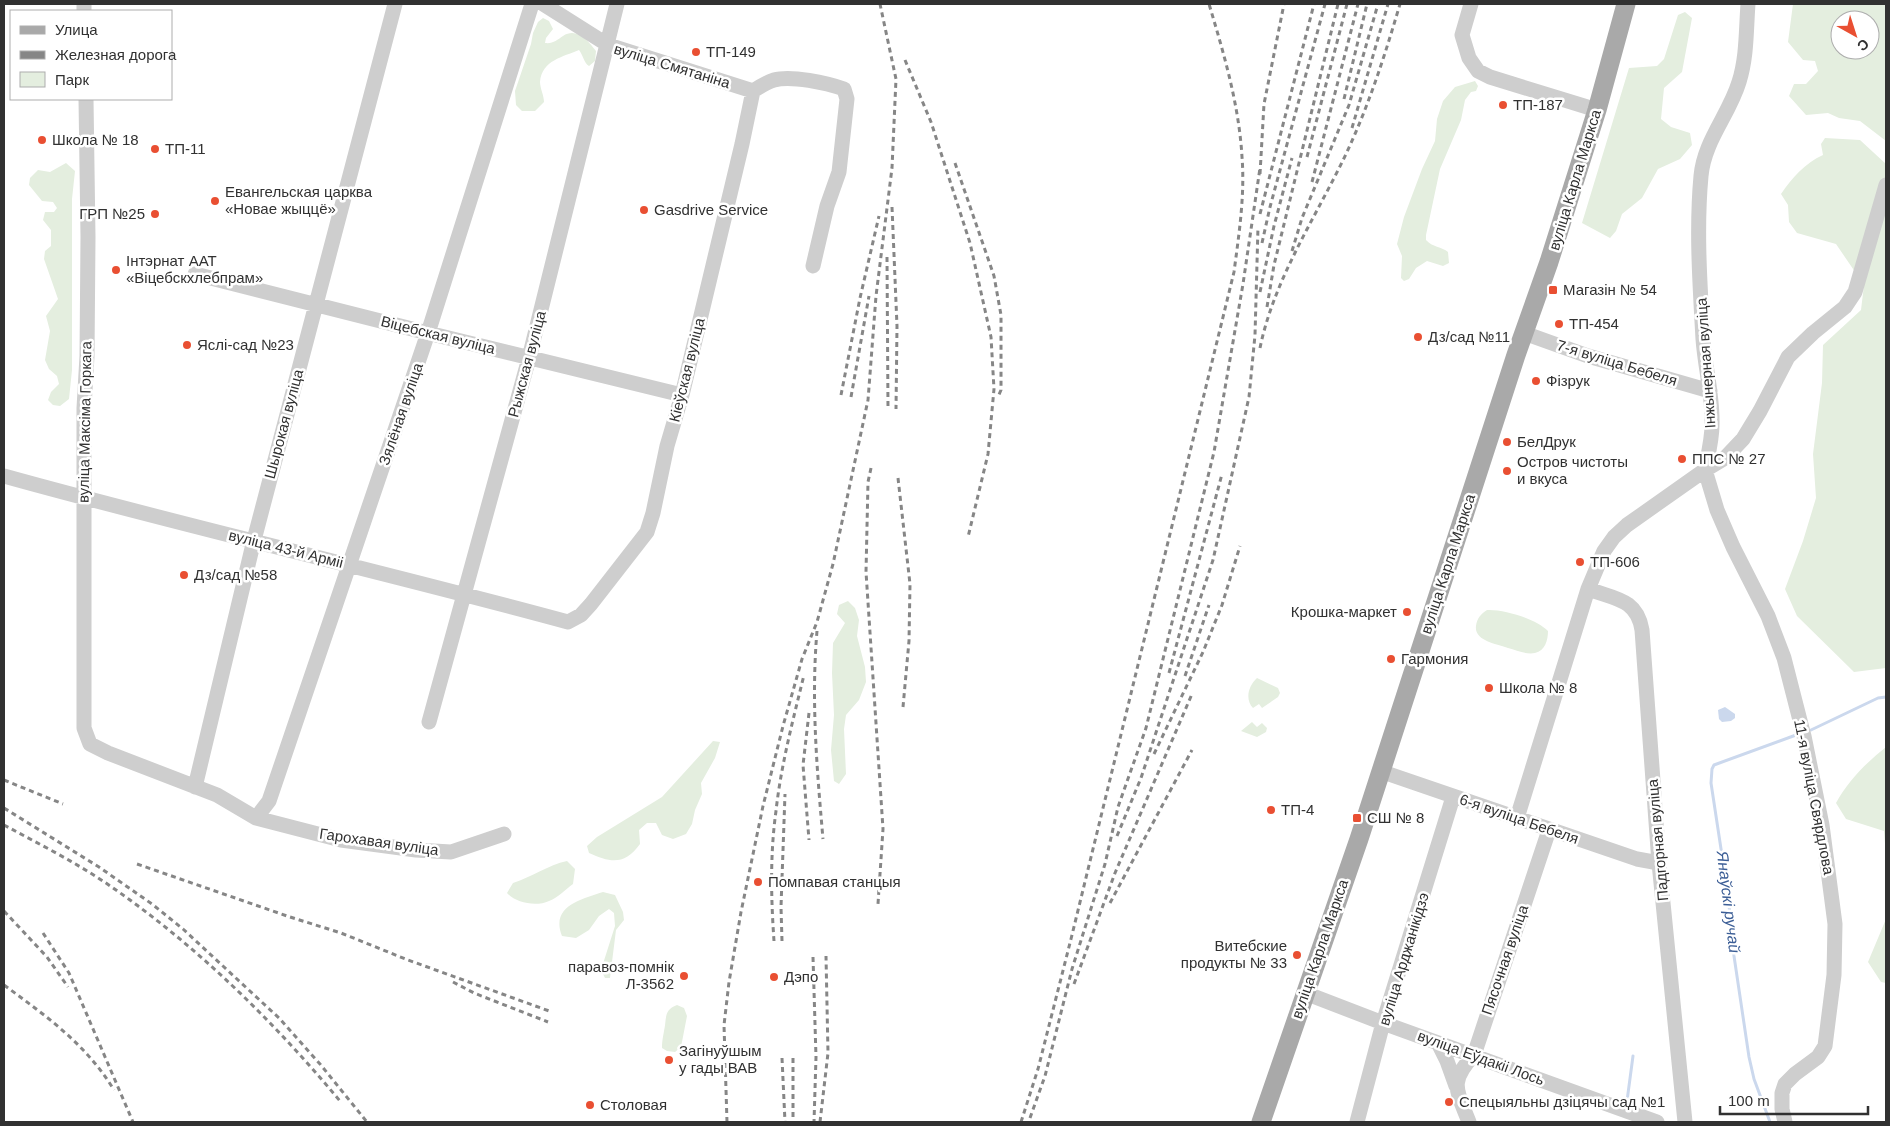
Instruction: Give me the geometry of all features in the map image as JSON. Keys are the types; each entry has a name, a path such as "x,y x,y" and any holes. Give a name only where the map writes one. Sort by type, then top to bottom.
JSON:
{"main road":[{"name":"вуліца Карла Маркса","path":"1260,1122 1359,839 1524,333 1549,262 1597,110 1626,4"}],"street":[{"name":"Шырокая вуліца","path":"195,787 254,540 395,4"},
{"name":"Зялёная вуліца","path":"256,818 269,801 428,333 532,4"},
{"name":"вуліца Смятаніна","path":"543,4 608,46 753,91"},
{"name":"Рыжская вуліца","path":"429,722 530,358 617,4"},
{"path":"1471,4 1462,35 1468,58 1478,71 1490,77 1597,110"},
{"name":"Інжынерная вуліца","path":"1705,470 1712,426 1710,391 1703,341 1700,285 1698,216 1701,173 1709,144 1739,84 1744,62 1748,4"},
{"path":"753,91 774,80 792,79 832,85 844,89 847,99 840,172 827,206 813,266"},
{"name":"Кіеўская вуліца","path":"568,622 581,615 591,604 647,532 653,514 667,446 682,395 753,91"},
{"name":"вуліца Максіма Горкага","path":"86,100 88,237 84,498 84,728 90,744"},
{"path":"1517,818 1588,589 1604,550 1627,525 1705,470 1726,458 1743,439 1788,357 1813,333 1846,307 1855,292 1886,185"},
{"name":"Віцебская вуліца","path":"195,274 682,395"},
{"name":"7-я вуліца Бебеля","path":"1524,333 1588,356 1710,391"},
{"name":"11-я вуліца Свярдлова","path":"1705,470 1717,510 1733,547 1768,616 1784,658 1804,736 1822,825 1835,924 1834,975 1825,1046 1818,1057 1785,1084 1782,1093 1782,1109 1785,1122"},
{"name":"вуліца 43-й Арміі","path":"4,476 568,622"},
{"name":"Падгорная вуліца","path":"1588,589 1628,603 1640,616 1659,863 1685,1122"},
{"name":"Гарохавая вуліца","path":"90,744 108,753 217,795 256,818 341,840 416,850 451,852 504,834"},
{"name":"6-я вуліца Бебеля","path":"1380,771 1636,859 1659,863"},
{"name":"вуліца Арджанікідзэ","path":"1357,1122 1383,1024 1453,797"},
{"name":"Пясочная вуліца","path":"1456,1086 1461,1068 1474,1055 1549,830"},
{"name":"вуліца Еўдакіі Лось","path":"1305,993 1383,1024 1657,1122"},
{"path":"1438,1044 1447,1060 1469,1122"}],"green space":[{"path":"1793,4 1886,4 1886,141 1860,121 1839,118 1828,113 1806,115 1789,96 1794,84 1806,84 1818,71 1815,61 1803,60 1788,42"},
{"path":"1685,12 1692,18 1682,72 1664,88 1661,119 1671,127 1690,133 1692,145 1680,159 1658,169 1642,198 1622,214 1616,231 1610,238 1582,223 1629,68 1657,66 1664,59 1678,15"},
{"path":"543,18 549,21 553,29 546,38 545,43 553,42 568,34 577,34 586,39 596,51 595,61 589,66 579,50 554,60 545,69 540,82 544,102 535,111 522,111 516,105 515,91 533,33 538,22"},
{"path":"1475,81 1478,86 1476,91 1471,92 1465,100 1461,120 1440,169 1426,235 1428,242 1448,252 1449,263 1443,266 1427,261 1416,268 1409,279 1404,281 1401,278 1402,256 1397,244 1404,217 1435,141 1437,119 1443,101 1455,87"},
{"path":"1825,138 1860,140 1886,164 1886,668 1854,672 1797,616 1785,589 1803,541 1816,498 1813,454 1822,383 1823,345 1861,310 1864,285 1836,244 1797,233 1789,222 1788,205 1781,194 1799,172 1810,162 1823,155 1821,144"},
{"path":"66,163 75,171 72,199 72,370 69,399 60,406 53,405 48,400 51,392 59,384 57,376 49,369 45,360 50,331 46,316 58,299 44,259 45,251 51,246 51,230 43,220 45,212 54,212 57,208 53,202 42,201 29,185 30,178 38,170 50,172"},
{"path":"848,601 855,608 859,620 857,636 865,667 866,682 859,700 846,715 844,729 846,774 839,784 834,781 831,750 834,715 833,643 845,623 837,614 839,605"},
{"path":"1487,610 1502,611 1519,616 1543,627 1548,631 1544,648 1535,653 1521,652 1482,638 1476,631 1476,626 1480,616"},
{"path":"1257,678 1278,688 1280,693 1278,697 1262,708 1259,704 1253,708 1248,697 1250,689"},
{"path":"1252,722 1257,727 1262,723 1267,728 1266,732 1257,737 1241,731"},
{"path":"713,741 720,742 715,758 701,783 702,794 695,810 692,824 686,834 673,839 662,835 656,823 647,823 639,830 640,844 629,856 623,859 611,860 589,853 587,846 597,837 662,797"},
{"path":"1886,747 1886,856 1884,831 1846,819 1836,803 1858,773"},
{"path":"567,861 575,869 573,884 552,900 532,904 521,902 507,893 513,883 553,865"},
{"path":"603,892 615,895 623,912 624,920 616,930 610,978 605,978 601,970 615,926 614,913 609,909 599,916 589,930 576,938 562,936 559,926 560,917 570,905"},
{"path":"1886,919 1886,983 1881,982 1868,962"},
{"path":"677,1005 684,1008 687,1016 681,1047 675,1052 667,1051 662,1048 666,1015 669,1009"}],"water":[{"path":"1725,707 1735,714 1735,718 1731,721 1722,722 1719,719 1718,710"}],"waterway":[{"name":"Янаўскі ручай","path":"1811,730 1878,698 1886,697"},
{"name":"Янаўскі ручай","path":"1770,1122 1754,1079 1749,1057 1711,783 1714,765 1796,735"},
{"path":"1627,1101 1633,1056"}],"railway":[{"path":"727,1122 724,1025 741,912 763,806 783,726 802,659 817,622 833,564 868,400 876,296 892,168 896,79 880,4"},
{"path":"1021,1122 1038,1069 1071,939 1234,272 1242,200 1243,171 1240,138 1230,80 1209,4"},
{"path":"1260,174 1264,104 1284,4"},
{"path":"1260,214 1314,4"},
{"path":"1262,243 1325,4"},
{"path":"1267,307 1274,265 1338,4"},
{"path":"1307,157 1347,4"},
{"path":"1312,182 1358,4"},
{"path":"1344,99 1367,4"},
{"path":"1292,251 1302,218 1349,105 1378,4"},
{"path":"1352,128 1388,4"},
{"path":"1260,348 1266,322 1285,273 1346,154 1362,117 1400,4"},
{"path":"905,60 931,122 970,243 991,337 994,389 988,454 968,537"},
{"path":"1260,292 1274,226 1292,158"},
{"path":"955,163 994,276 1001,315 1001,390 998,397"},
{"path":"1030,1118 1045,1076 1072,969 1105,864 1118,807 1146,728 1214,452 1243,284 1260,168"},
{"path":"892,207 897,326 896,409"},
{"path":"841,395 860,298 879,216"},
{"path":"1117,836 1141,778 1213,560 1249,397 1255,335 1258,227"},
{"path":"887,257 888,409"},
{"path":"851,397 869,296"},
{"path":"871,468 868,482 866,572 883,829 878,904"},
{"path":"1169,673 1222,474"},
{"path":"898,478 910,584 909,641 903,707"},
{"path":"1154,754 1203,652 1222,605 1240,546"},
{"path":"1185,676 1209,605"},
{"path":"817,631 815,709 823,839"},
{"path":"774,941 772,909 774,827 784,760 804,675"},
{"path":"1074,984 1115,873 1192,694"},
{"path":"809,713 803,765 809,840"},
{"path":"1110,903 1192,750"},
{"path":"4,780 63,804"},
{"path":"782,941 781,907 785,794"},
{"path":"4,808 99,867 152,904 183,929 279,1018 320,1064 367,1122"},
{"path":"4,825 103,881 177,937 235,988 262,1015 340,1101"},
{"path":"137,864 341,933 408,960 552,1012"},
{"path":"4,911 47,957 68,987"},
{"path":"43,933 69,973 133,1122"},
{"path":"820,1122 828,1053 826,956"},
{"path":"813,957 816,1057 814,1122"},
{"path":"453,982 474,993 548,1022"},
{"path":"4,985 50,1020 78,1045 114,1090"},
{"path":"782,1058 785,1122"},
{"path":"793,1058 793,1122"}],"place":[{"name":"ТП-149","path":"696,52"},
{"name":"ТП-187","path":"1503,105"},
{"name":"Школа № 18","path":"42,140"},
{"name":"ТП-11","path":"155,149"},
{"name":"Евангельская царква «Новае жыццё»","path":"215,201"},
{"name":"Gasdrive Service","path":"644,210"},
{"name":"ГРП №25","path":"155,214"},
{"name":"Інтэрнат ААТ «Віцебскхлебпрам»","path":"116,270"},
{"name":"Магазін № 54","path":"1553,290"},
{"name":"ТП-454","path":"1559,324"},
{"name":"Дз/сад №11","path":"1418,337"},
{"name":"Яслі-сад №23","path":"187,345"},
{"name":"Фізрук","path":"1536,381"},
{"name":"БелДрук","path":"1507,442"},
{"name":"ППС № 27","path":"1682,459"},
{"name":"Остров чистоты и вкуса","path":"1507,471"},
{"name":"ТП-606","path":"1580,562"},
{"name":"Дз/сад №58","path":"184,575"},
{"name":"Крошка-маркет","path":"1407,612"},
{"name":"Гармония","path":"1391,659"},
{"name":"Школа № 8","path":"1489,688"},
{"name":"ТП-4","path":"1271,810"},
{"name":"СШ № 8","path":"1357,818"},
{"name":"Помпавая станцыя","path":"758,882"},
{"name":"Витебские продукты № 33","path":"1297,955"},
{"name":"паравоз-помнік Л-3562","path":"684,976"},
{"name":"Дэпо","path":"774,977"},
{"name":"Загінуўшым у гады ВАВ","path":"669,1060"},
{"name":"Спецыяльны дзіцячы сад №1","path":"1449,1102"},
{"name":"Столовая","path":"590,1105"}]}
